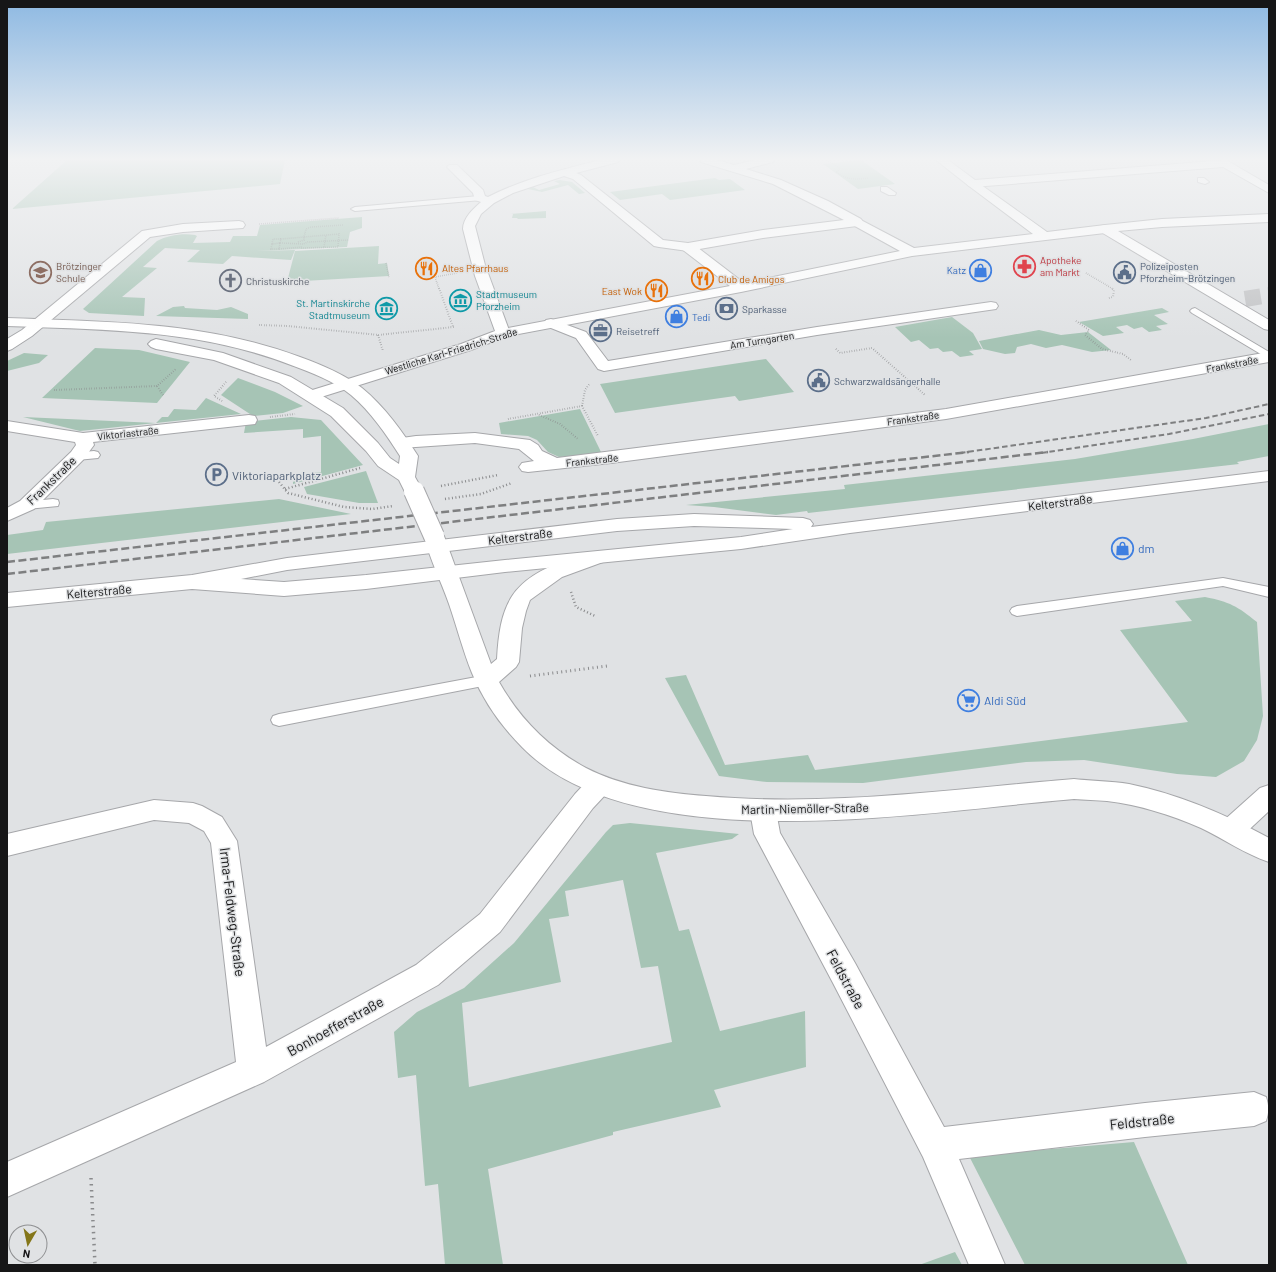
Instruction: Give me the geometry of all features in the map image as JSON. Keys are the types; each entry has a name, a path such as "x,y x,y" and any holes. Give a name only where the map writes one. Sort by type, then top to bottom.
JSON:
{"street":[{"path":"473,219 469,227 476,261 503,334"},
{"path":"630,219 659,243 688,247 763,234 857,222"},
{"path":"852,219 912,252"},
{"path":"1022,219 1043,235"},
{"name":"Westliche Karl-Friedrich-Straße","path":"312,395 503,334 551,322 741,288 912,252 1043,235 1162,223 1240,219"},
{"path":"7,346 33,328 146,234 184,228 239,225"},
{"path":"1105,229 1269,326"},
{"path":"688,247 741,288"},
{"path":"1227,302 1245,299"},
{"name":"Am Turngarten","path":"551,322 581,335 604,366 994,309"},
{"path":"7,322 33,328 171,346 196,351 243,364 285,380 312,395 337,412 372,447 384,462 410,484"},
{"path":"7,332 80,324 139,327 211,338 260,349 302,364 346,384 369,403 401,443 409,456 410,484 436,541"},
{"name":"Frankstraße","path":"528,468 949,416 1269,357"},
{"name":"Viktoriastraße","path":"7,426 83,438 249,420"},
{"name":"Frankstraße","path":"7,515 27,505 86,456 83,438"},
{"name":"Frankstraße","path":"401,443 475,438 524,444 532,449 536,455 554,464"},
{"name":"Kelterstraße","path":"192,582 284,589 366,582 445,572 741,543 850,527 1269,476"},
{"name":"Kelterstraße","path":"7,600 192,582 287,564 436,541 617,525 694,520 850,527"},
{"name":"Martin-Niemöller-Straße","path":"436,541 445,572 459,604 487,680 507,713 537,747 577,774 599,785 648,800 764,811 866,808 1074,789 1108,791 1138,796 1169,805 1215,822 1269,851"},
{"path":"487,680 508,662 509,643 514,612 523,595 544,578 562,568 596,558"},
{"name":"Bonhoefferstraße","path":"7,1180 253,1071 427,975 490,923 584,801 599,785"},
{"path":"1231,830 1269,795"},
{"name":"Irma-Feldweg-Straße","path":"7,845 154,810 193,813 213,824 224,840 253,1071"},
{"name":"Feldstraße","path":"764,811 767,834 844,973 935,1145 987,1265"},
{"name":"Feldstraße","path":"935,1145 1145,1120 1254,1109"}],"lane":[{"path":"1195,311 1269,357"},
{"path":"27,505 53,503"},
{"path":"1017,611 1223,582 1269,592"},
{"path":"279,720 487,680"}],"path":[{"path":"304,240 306,229 311,227 344,225"},
{"path":"339,234 338,247 271,249 272,239 326,235 339,234"},
{"path":"324,247 326,235"},
{"path":"279,249 281,239"},
{"path":"272,244 298,242 304,240 308,242"},
{"path":"298,242 303,244 308,242 349,240"},
{"path":"302,248 303,244"},
{"path":"386,263 389,276"},
{"path":"1086,273 1114,290 1113,297 1109,298"},
{"path":"436,276 435,277 453,327"},
{"path":"1076,321 1089,330 1085,335 1102,349 1123,354 1156,378"},
{"path":"258,325 288,326 378,335 459,327"},
{"path":"378,335 384,355"},
{"path":"840,354 872,348 949,416"},
{"path":"54,390 157,386 196,351"},
{"path":"243,364 214,396 245,414 249,420 295,414"},
{"path":"582,406 585,390 591,382"},
{"path":"157,386 163,395"},
{"path":"537,414 554,418 572,432 578,440"},
{"path":"285,489 384,462"},
{"path":"445,485 498,474"},
{"path":"279,482 288,493 302,497"},
{"path":"487,680 528,677 607,666"},
{"path":"89,1144 95,1265"}],"green space":[{"path":"332,219 362,219 362,228 350,232 347,247 256,251 295,250 291,260 232,256 223,264 187,262 200,250 165,248 143,267 157,268 122,297 145,298 144,316 89,313 83,309 157,241 166,237 190,234 197,236 193,243 230,242 233,236 257,236 260,225"},
{"path":"379,246 378,264 387,263 389,276 287,282 295,251"},
{"path":"184,306 185,308 217,310 231,307 248,314 248,319 156,316 173,307"},
{"path":"1162,308 1169,312 1154,315 1168,324 1156,326 1162,330 1149,332 1142,327 1134,329 1127,325 1116,327 1124,333 1103,336 1079,322"},
{"path":"952,317 973,333 982,349 969,351 974,355 960,357 952,351 943,352 938,348 930,349 919,340 911,342 895,327"},
{"path":"1039,330 1061,335 1088,332 1111,350 1092,352 1062,345 1046,348 1031,344 1017,347 1015,353 1005,354 983,349 979,341"},
{"path":"95,348 139,350 190,362 157,403 42,398"},
{"path":"24,353 48,355 39,363 7,371 7,361"},
{"path":"766,359 794,392 739,401 735,396 615,413 600,384"},
{"path":"238,378 275,392 303,406 283,413 253,416 221,395"},
{"path":"206,398 241,414 156,423 162,417 168,417 174,409 196,410"},
{"path":"580,409 602,454 559,457 548,452 537,440 528,436 501,434 499,423"},
{"path":"23,417 156,423 80,431"},
{"path":"291,417 321,420 363,465 293,484 293,482 302,474 321,472 321,436 303,438 303,429 244,433 246,422"},
{"path":"1269,424 1269,456 1237,462 1239,464 808,513 807,511 776,515 686,505 845,489 844,485 1075,459 1193,439"},
{"path":"366,471 378,503 359,503 307,494 304,487"},
{"path":"279,499 351,514 7,554 7,535 43,530 46,522"},
{"path":"1205,597 1233,605 1257,622 1263,716 1257,740 1244,761 1216,777 1177,774 1084,760 1026,762 863,783 767,782 719,776 665,678 686,675 725,765 808,755 815,770 1188,722 1120,630 1192,621 1175,601"},
{"path":"630,823 739,834 732,839 656,853 679,931 689,929 720,1031 805,1011 806,1067 714,1090 721,1107 613,1132 613,1135 488,1169 503,1265 445,1265 438,1184 425,1186 416,1075 398,1078 394,1032 417,1012 464,988 514,943 613,825","holes":["623,880 641,968 658,966 672,1042 469,1087 462,1003 561,982 549,919 569,916 565,891"]},
{"path":"1134,1142 1188,1265 1025,1265 969,1156"},
{"path":"955,1252 962,1265 919,1265"}],"tunnel":[{"path":"1245,299 1269,295"}],"railway":[{"path":"960,453 1206,418 1269,404"},
{"path":"1047,452 1169,434 1269,414"},
{"path":"7,562 969,452"},
{"path":"7,574 1047,452"},
{"path":"1041,453 1047,452"}],"place":[{"name":"Apotheke am Markt","path":"1024,266"},
{"name":"Altes Pfarrhaus","path":"426,268"},
{"name":"Katz","path":"981,270"},
{"name":"Brötzinger Schule","path":"41,272"},
{"name":"Polizeiposten Pforzheim-Brötzingen","path":"1125,272"},
{"name":"Club de Amigos","path":"703,279"},
{"name":"Christuskirche","path":"231,281"},
{"name":"East Wok","path":"657,291"},
{"name":"Stadtmuseum Pforzheim","path":"460,300"},
{"name":"St. Martinskirche Stadtmuseum","path":"386,309"},
{"name":"Sparkasse","path":"726,309"},
{"name":"Tedi","path":"677,317"},
{"name":"Reisetreff","path":"601,331"},
{"name":"Schwarzwaldsängerhalle","path":"818,381"},
{"name":"Viktoriaparkplatz","path":"216,475"},
{"name":"dm","path":"1123,548"},
{"name":"Aldi Süd","path":"968,700"}]}
